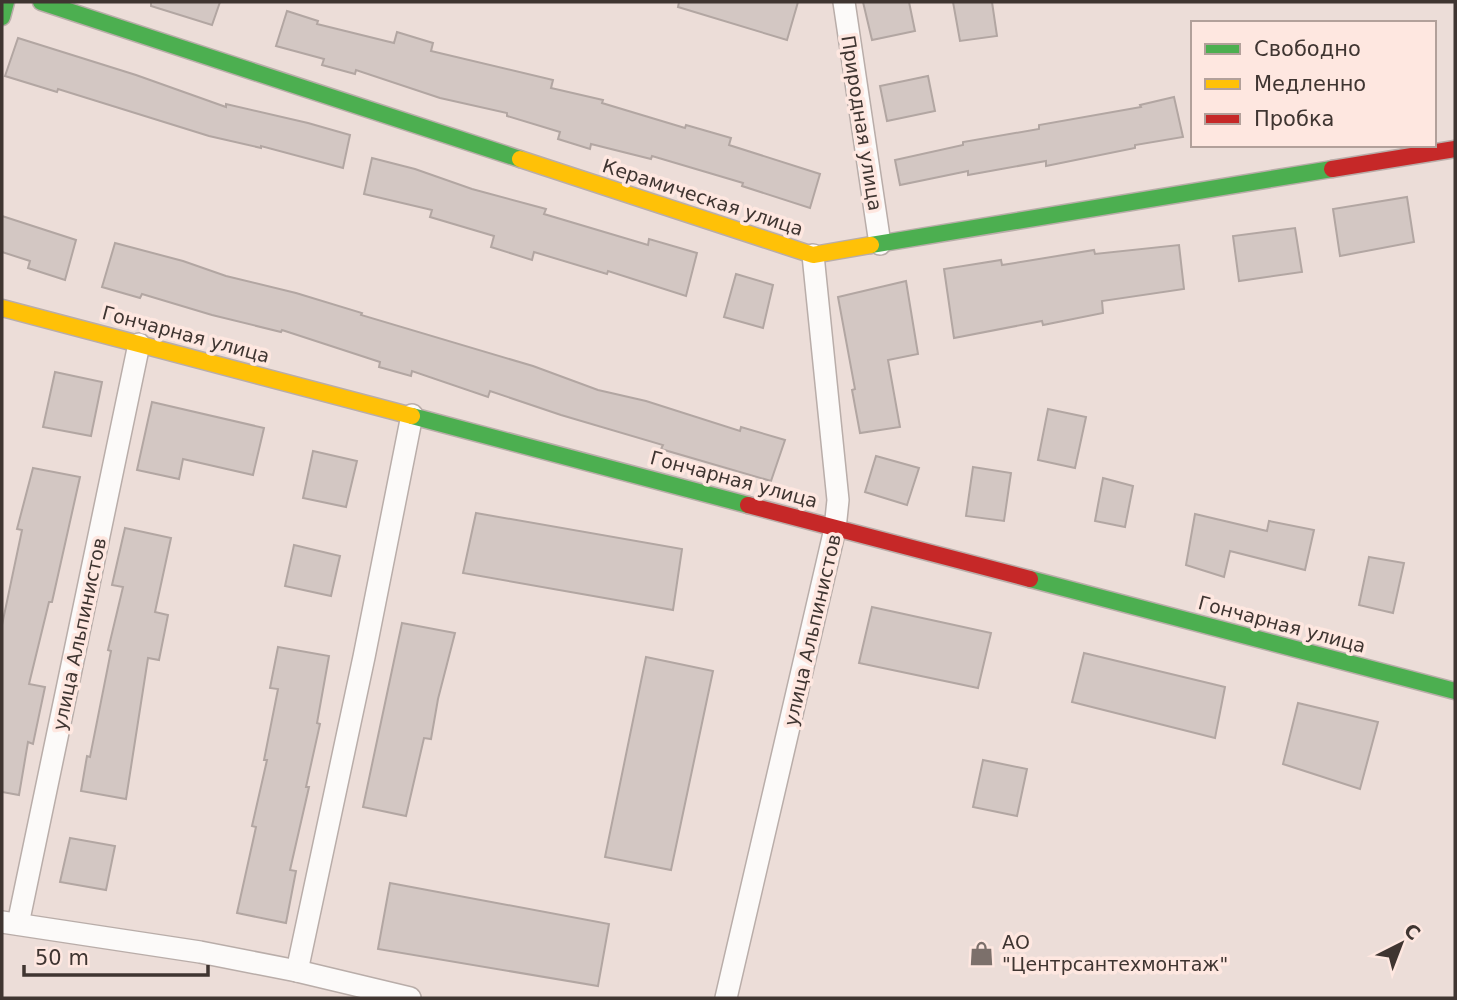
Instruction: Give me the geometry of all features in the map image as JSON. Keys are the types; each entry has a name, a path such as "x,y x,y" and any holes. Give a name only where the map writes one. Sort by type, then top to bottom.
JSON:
{"street":[{"path":"2,17 6,2"},
{"name":"Керамическая улица","path":"41,2 813,255 1455,149"},
{"name":"Природная улица","path":"844,2 880,244"},
{"name":"улица Альпинистов","path":"726,998 835,528 838,500 813,255"},
{"name":"Гончарная улица","path":"2,308 1455,691"},
{"name":"улица Альпинистов","path":"10,923 139,344"},
{"path":"297,971 412,415"},
{"path":"10,923 200,952 297,971 410,998"}],"building":[{"path":"151,2 220,2 212,25 151,6"},
{"path":"679,2 798,2 787,40 678,7"},
{"path":"863,2 909,2 915,31 872,40"},
{"path":"953,2 992,2 997,36 960,41"},
{"path":"287,11 318,21 317,24 394,43 397,32 433,43 431,51 553,80 551,88 603,100 602,103 685,128 686,125 731,138 729,145 820,174 810,208 742,186 743,183 652,156 651,159 591,144 590,149 558,139 560,132 507,116 507,113 440,98 356,70 355,74 322,65 324,59 276,46"},
{"path":"18,38 226,107 226,104 350,135 343,168 261,146 209,136 58,89 57,92 5,76"},
{"path":"928,76 935,111 887,121 880,86"},
{"path":"1174,97 1183,137 1135,145 1135,148 1046,166 1046,161 968,175 968,171 900,185 895,160 963,145 963,142 1039,129 1039,125 1141,107 1140,105"},
{"path":"372,158 546,209 544,214 648,245 649,239 697,253 686,296 608,271 607,274 534,252 532,260 491,247 494,236 430,217 432,210 364,194"},
{"path":"1407,197 1414,242 1340,256 1333,209"},
{"path":"2,216 76,240 65,280 28,268 30,261 2,252"},
{"path":"1295,228 1302,272 1239,281 1233,236"},
{"path":"115,243 362,313 361,315 533,366 598,390 646,401 740,431 741,427 785,440 771,481 661,449 663,445 490,391 488,397 412,371 411,376 379,367 380,362 282,330 281,332 212,315 142,294 140,298 102,287"},
{"path":"1179,245 1184,289 1102,301 1103,313 1043,325 1042,321 954,338 944,269 1001,260 1002,265 1094,250 1095,254"},
{"path":"736,274 773,285 763,328 724,317"},
{"path":"906,281 918,354 888,360 900,427 860,433 838,297"},
{"path":"55,372 102,382 91,436 43,427"},
{"path":"152,402 264,428 253,475 183,459 179,479 137,470"},
{"path":"1048,409 1086,417 1075,468 1038,460"},
{"path":"313,451 357,461 346,507 303,498"},
{"path":"876,456 919,468 907,505 865,492"},
{"path":"973,467 1011,473 1004,521 966,516"},
{"path":"33,468 80,477 52,602 49,602 29,684 45,687 33,744 28,742 19,795 2,792 2,625 22,530 17,529"},
{"path":"1103,478 1133,486 1125,527 1095,521"},
{"path":"476,513 682,549 673,610 463,573"},
{"path":"1195,514 1267,531 1269,521 1314,530 1305,570 1230,551 1224,577 1186,565"},
{"path":"125,528 171,538 155,612 168,615 159,660 148,658 126,799 81,791 123,587 112,585"},
{"path":"294,545 340,556 331,596 285,586"},
{"path":"1369,557 1404,563 1393,613 1359,605"},
{"path":"872,607 991,633 978,688 859,663"},
{"path":"402,623 455,633 431,739 424,738 406,816 363,807"},
{"path":"278,647 329,656 317,723 320,724 306,787 309,787 290,870 296,871 286,923 237,913 256,827 252,826 267,760 264,760 278,689 270,688"},
{"path":"1084,653 1225,687 1215,738 1072,702"},
{"path":"646,657 713,671 671,870 605,857"},
{"path":"1298,703 1378,722 1360,789 1283,764"},
{"path":"983,760 1027,769 1017,816 973,807"},
{"path":"70,838 115,846 106,890 60,882"},
{"path":"390,883 609,924 598,986 378,949"}],"traffic: fast":[{"path":"2,17 6,2"},
{"path":"41,2 520,159"},
{"path":"871,245 1332,169"},
{"path":"412,416 748,505"},
{"path":"1030,579 1455,691"}],"traffic: slow":[{"path":"520,159 813,255 871,245"},
{"path":"2,308 412,416"}],"traffic: jam":[{"path":"1332,169 1455,149"},
{"path":"748,505 1030,579"}],"place":[{"name":"АО \"Центрсантехмонтаж\"","path":"982,953"}]}
